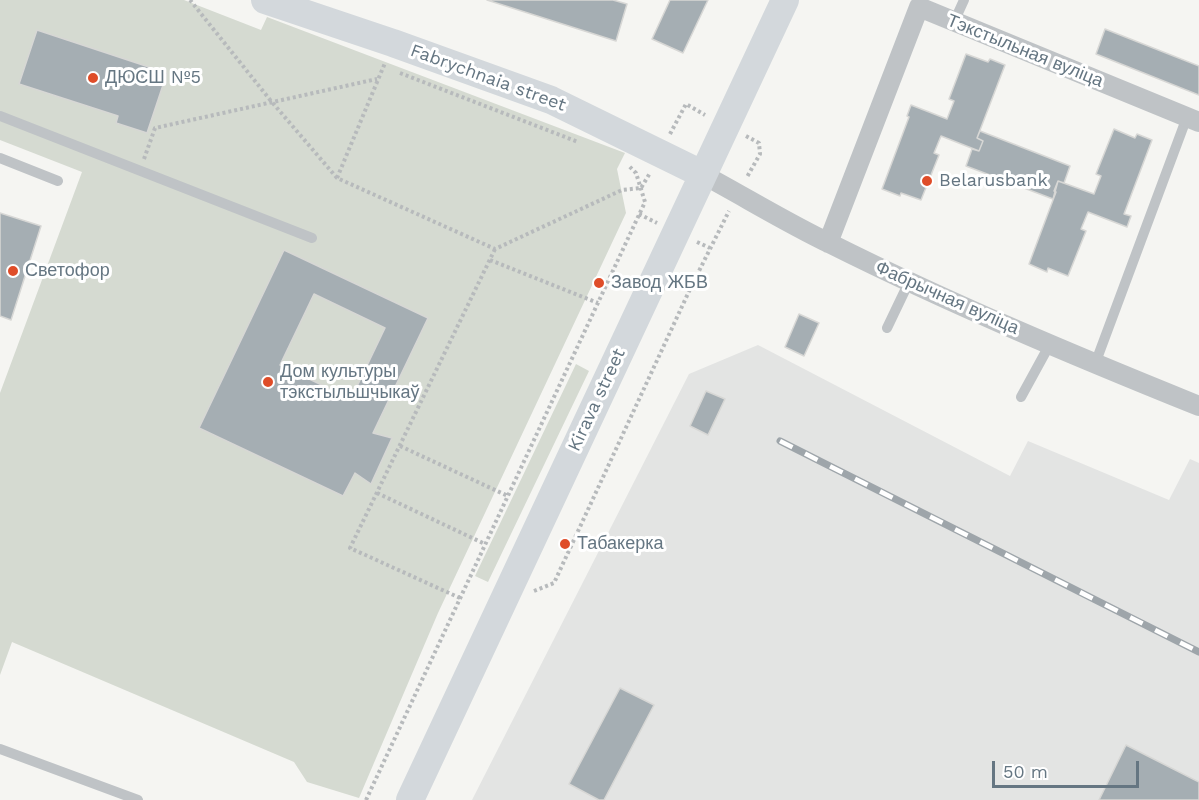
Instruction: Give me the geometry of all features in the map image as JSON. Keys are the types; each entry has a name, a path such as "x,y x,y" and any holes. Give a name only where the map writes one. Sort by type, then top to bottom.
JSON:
{"main road":[{"name":"Fabrychnaia street","path":"265,0 388,55 551,100 702,174"},
{"name":"Kirava street","path":"410,800 785,0"}],"street":[{"name":"Тэкстыльная вуліца","path":"828,243 919,7 1193,120"},
{"name":"Фабрычная вуліца","path":"702,174 828,243 909,282 1095,364 1199,406"}],"lane":[{"path":"954,22 964,0"},
{"path":"0,116 312,238"},
{"path":"1095,364 1193,120"},
{"path":"0,158 58,181"},
{"path":"887,328 909,282"},
{"path":"1021,397 1050,344"},
{"path":"0,749 138,800"}],"path":[{"path":"190,0 271,101 337,178 495,249"},
{"path":"337,178 388,55 587,145"},
{"path":"139,170 155,128 377,79"},
{"path":"366,800 645,202 636,173 619,158"},
{"path":"460,598 350,548 495,249 622,190 641,188"},
{"path":"490,260 598,303"},
{"path":"400,446 507,496"},
{"path":"377,493 485,544"}],"shaded area":[{"path":"0,0 184,0 261,30 267,17 625,153 617,169 626,213 438,613 359,798 307,782 294,762 12,642 0,675 0,393 82,172 0,140"},
{"path":"758,345 1010,476 1028,441 1169,500 1190,459 1199,463 1199,800 472,800 689,374"},
{"path":"576,364 589,371 488,582 475,576"}],"building":[{"path":"487,0 613,0 627,4 616,41"},
{"path":"670,0 708,0 683,53 652,39"},
{"path":"1105,29 1199,66 1199,95 1096,54"},
{"name":"ДЮСШ №5","path":"37,30 167,73 147,133 116,123 118,116 19,84"},
{"path":"966,54 1005,65 977,138 983,141 979,151 941,136 934,153 939,155 921,200 901,193 900,196 882,189 909,117 907,116 911,105 947,119 954,101 949,99"},
{"path":"1114,129 1135,138 1137,134 1152,140 1124,214 1131,216 1127,227 1088,212 1081,229 1086,231 1068,276 1048,268 1047,272 1029,264 1058,181 1094,194 1101,176 1096,174"},
{"path":"980,131 1070,166 1064,183 1058,181 1053,199 966,166 972,149 979,151 983,141 977,138"},
{"name":"Светофор","path":"0,213 41,226 11,320 0,316"},
{"name":"Дом культуры тэкстыльшчыкаў","path":"284,250 428,318 373,433 392,438 371,484 355,473 343,496 199,428","holes":["314,294 385,328 351,399 280,365"]},
{"path":"799,314 819,323 804,356 785,347"},
{"path":"706,391 725,399 708,435 690,426"},
{"path":"620,688 654,705 604,800 599,800 569,784"},
{"path":"1126,745 1199,782 1199,800 1099,800"}],"railway":[{"path":"780,441 1199,652"}],"place":[{"name":"ДЮСШ №5","path":"93,78"},
{"name":"Belarusbank","path":"927,181"},
{"name":"Светофор","path":"13,271"},
{"name":"Завод ЖБВ","path":"599,283"},
{"name":"Дом культуры тэкстыльшчыкаў","path":"268,382"},
{"name":"Табакерка","path":"565,544"}]}
